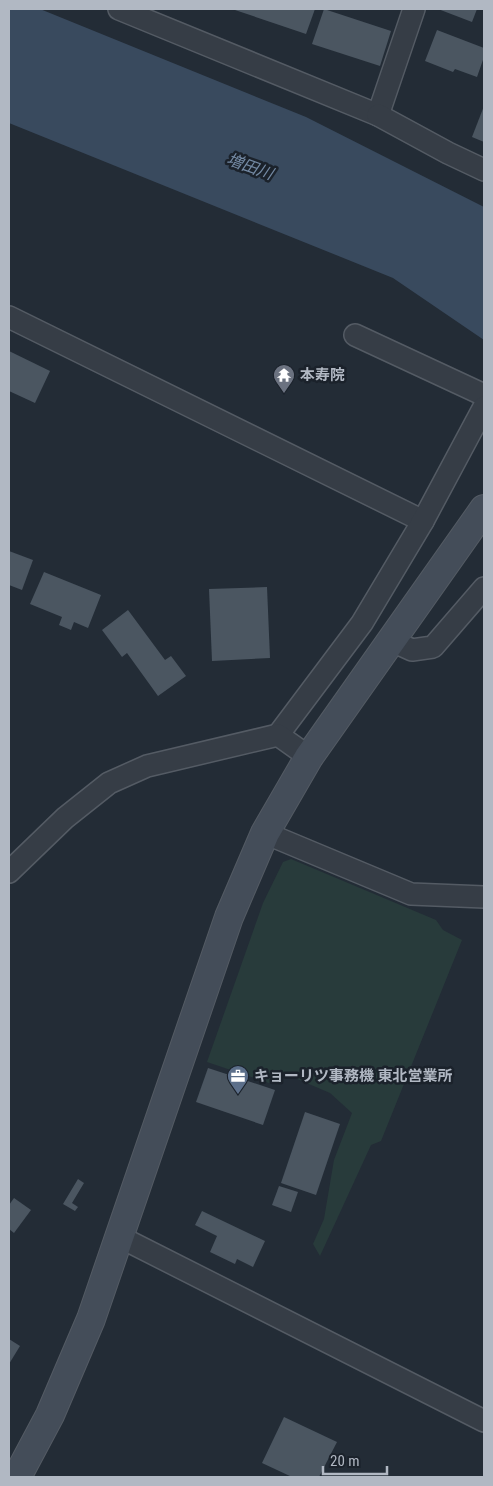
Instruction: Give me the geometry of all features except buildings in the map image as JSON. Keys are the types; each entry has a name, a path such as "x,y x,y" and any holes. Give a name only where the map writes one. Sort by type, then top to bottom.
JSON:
{"street":[{"path":"119,9 378,114 448,153 484,170"},
{"path":"378,114 414,9"},
{"path":"9,317 423,521"},
{"path":"355,336 484,395"},
{"path":"9,872 65,818 109,782 147,766 278,735 362,623 423,521 484,407"},
{"path":"17,1477 50,1414 91,1319 229,917 265,833 309,757 484,509"},
{"path":"390,640 412,650 434,647 484,588"},
{"path":"278,735 309,757"},
{"path":"265,833 411,894 484,897"},
{"path":"120,1237 484,1422"}],"shaded area":[{"path":"291,859 436,920 443,930 462,940 381,1141 371,1145 320,1256 313,1244 324,1219 334,1160 352,1113 330,1093 290,1076 269,1083 207,1062 263,903 283,862"}],"water":[{"name":"増田川","path":"9,9 40,9 306,117 484,207 484,340 393,278 9,123"}],"place":[{"name":"本寿院","path":"284,394"},
{"name":"キョーリツ事務機 東北営業所","path":"238,1095"}]}
